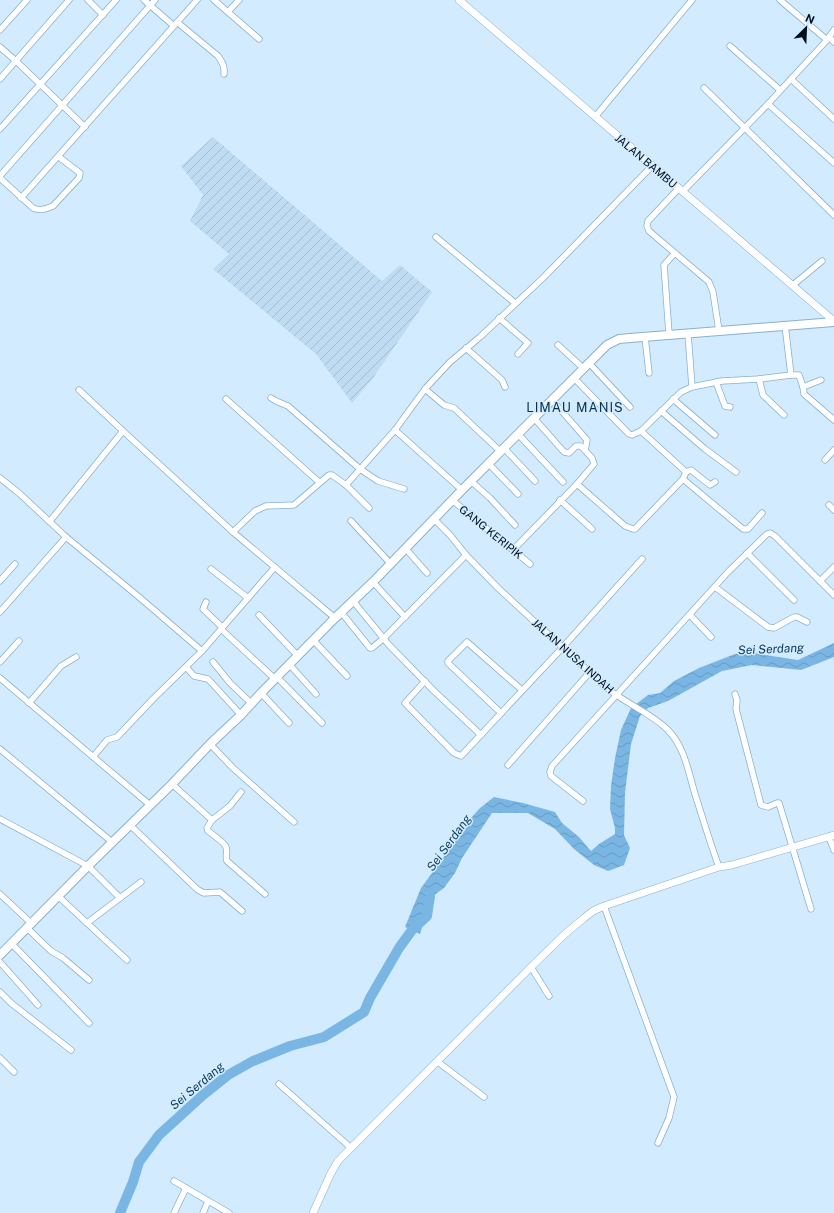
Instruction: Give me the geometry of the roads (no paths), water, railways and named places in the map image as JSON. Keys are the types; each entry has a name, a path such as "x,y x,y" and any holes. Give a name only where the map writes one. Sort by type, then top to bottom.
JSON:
{"main road":[{"path":"4,948 172,784 261,692 373,582 390,563 406,549 452,500 472,482 607,345 619,339 834,321"}],"street":[{"path":"0,30 27,0"},
{"path":"0,79 69,0"},
{"path":"88,0 103,15"},
{"path":"0,130 116,0"},
{"path":"144,0 218,56 223,62 225,69 224,74"},
{"path":"59,157 80,173 80,178 53,206 49,208 36,209 21,198 0,177 156,0"},
{"path":"21,198 197,0"},
{"path":"214,0 259,39"},
{"path":"228,12 239,0"},
{"name":"JALAN BAMBU","path":"459,0 834,321"},
{"path":"595,117 692,0"},
{"path":"780,0 828,39 834,42"},
{"path":"719,331 713,292 709,282 649,231 647,226 648,221 768,104 828,39 834,30"},
{"path":"730,46 780,90"},
{"path":"0,47 85,126"},
{"path":"791,79 834,119"},
{"path":"704,88 834,215"},
{"path":"768,104 834,163"},
{"path":"346,485 394,430 425,389 450,362 544,277 652,166"},
{"path":"436,236 515,303"},
{"path":"669,334 664,265 675,253"},
{"path":"793,285 822,261"},
{"path":"499,318 528,343 518,354"},
{"path":"785,325 792,375"},
{"path":"688,334 692,387"},
{"path":"645,337 649,373"},
{"path":"558,345 586,365 630,407"},
{"path":"466,348 502,380 505,387"},
{"path":"574,378 629,434 635,434 641,431 681,392 692,387 716,382 792,375 799,376 806,395 834,420"},
{"path":"759,379 762,395 784,415"},
{"path":"803,388 821,380"},
{"path":"716,382 725,406 727,408 730,407"},
{"path":"425,389 444,405 454,408 535,481"},
{"path":"79,390 233,532 275,567 338,615 371,649 384,638 466,555"},
{"path":"271,398 288,406 360,469 378,481 404,489"},
{"path":"226,399 320,482"},
{"path":"673,399 715,435"},
{"path":"552,400 587,440 585,450"},
{"path":"661,411 705,449 736,472"},
{"path":"513,550 594,464 592,458 581,446 578,446 569,454 564,452 534,418"},
{"path":"394,430 462,490"},
{"path":"50,521 123,431"},
{"path":"641,431 686,472"},
{"path":"518,434 563,482"},
{"path":"825,460 834,450"},
{"path":"489,464 518,494"},
{"path":"686,472 691,470 710,485 715,482"},
{"path":"576,484 625,526 633,529 683,480 686,472"},
{"path":"233,532 250,515 261,508 270,505 294,505 329,475 332,475 346,485 369,508"},
{"path":"0,478 50,521 66,537 139,597 202,652"},
{"path":"683,480 743,529 748,529 762,513"},
{"path":"472,482 490,498 515,526"},
{"name":"GANG KERIPIK","path":"452,500 530,564"},
{"path":"560,500 592,530"},
{"path":"829,505 834,510"},
{"name":"JALAN NUSA INDAH","path":"434,519 498,588 590,672 620,697 656,719 677,741 684,754 718,867"},
{"path":"351,521 390,563"},
{"path":"583,801 551,776 550,772 552,766 600,713 620,697 715,587 747,553 770,533 775,536 834,595"},
{"path":"0,612 66,537"},
{"path":"406,549 427,573"},
{"path":"747,553 794,600"},
{"path":"425,681 405,703 454,753 461,756 563,647 642,559"},
{"path":"0,581 15,564"},
{"path":"93,757 107,740 117,737 153,699 202,652 275,567"},
{"path":"820,581 834,567"},
{"path":"211,569 248,598"},
{"path":"373,582 405,617"},
{"path":"715,587 768,626 774,628 794,617 798,617 807,622"},
{"path":"353,601 384,638 425,681 481,735"},
{"path":"206,602 203,609 322,723"},
{"path":"259,615 298,656"},
{"path":"690,615 711,637"},
{"path":"313,640 347,676"},
{"path":"0,662 19,642"},
{"path":"501,712 470,685 448,663 448,661 465,642 468,642 522,690"},
{"path":"29,703 61,666 76,657"},
{"path":"213,662 230,683 251,704"},
{"path":"289,664 316,694"},
{"path":"186,667 194,676 208,679 240,715"},
{"path":"508,765 590,672"},
{"path":"0,678 150,805"},
{"path":"261,692 289,723"},
{"path":"735,694 738,700 736,709 761,805 768,807 777,803 779,804 811,909"},
{"path":"210,744 232,768 294,822"},
{"path":"0,749 112,842"},
{"path":"172,784 212,820"},
{"path":"242,792 230,806 212,820 207,828 208,831 226,845 227,849 225,858 265,894"},
{"path":"0,819 88,866 120,898"},
{"path":"130,826 198,890 204,893 220,892 242,911"},
{"path":"313,1213 338,1161 531,967 565,934 593,911 718,867 732,865 832,836 834,850"},
{"path":"87,923 141,882"},
{"path":"0,894 51,951 63,958 89,980"},
{"path":"58,896 127,960"},
{"path":"604,906 674,1097 669,1118 658,1143"},
{"path":"4,948 89,1023"},
{"path":"0,962 38,1005"},
{"path":"531,967 549,996"},
{"path":"0,992 11,1003 71,1050"},
{"path":"0,1058 14,1072"},
{"path":"438,1062 484,1097"},
{"path":"279,1084 351,1148"},
{"path":"174,1181 229,1213"},
{"path":"174,1213 186,1188"},
{"path":"203,1213 208,1201"}],"water":[{"path":"834,643 834,657 801,670 752,665 722,671 668,701 648,708 640,716 631,744 625,793 624,835 630,848 624,865 608,871 594,865 574,849 555,829 528,813 492,813 462,858 455,873 444,888 433,896 420,934 405,927 421,888 455,842 462,828 480,808 494,797 555,812 562,823 579,837 591,851 615,834 610,809 611,786 621,730 631,708 648,695 660,693 674,681 699,668 735,654 753,653 798,660"}],"waterway":[{"name":"Sei Serdang","path":"120,1213 133,1182 139,1162 159,1135 203,1095 228,1075 253,1061 290,1046 324,1037 364,1012 370,998 399,948 412,930 427,916 430,896"}],"district":[{"name":"LIMAU MANIS","path":"575,407"}]}
